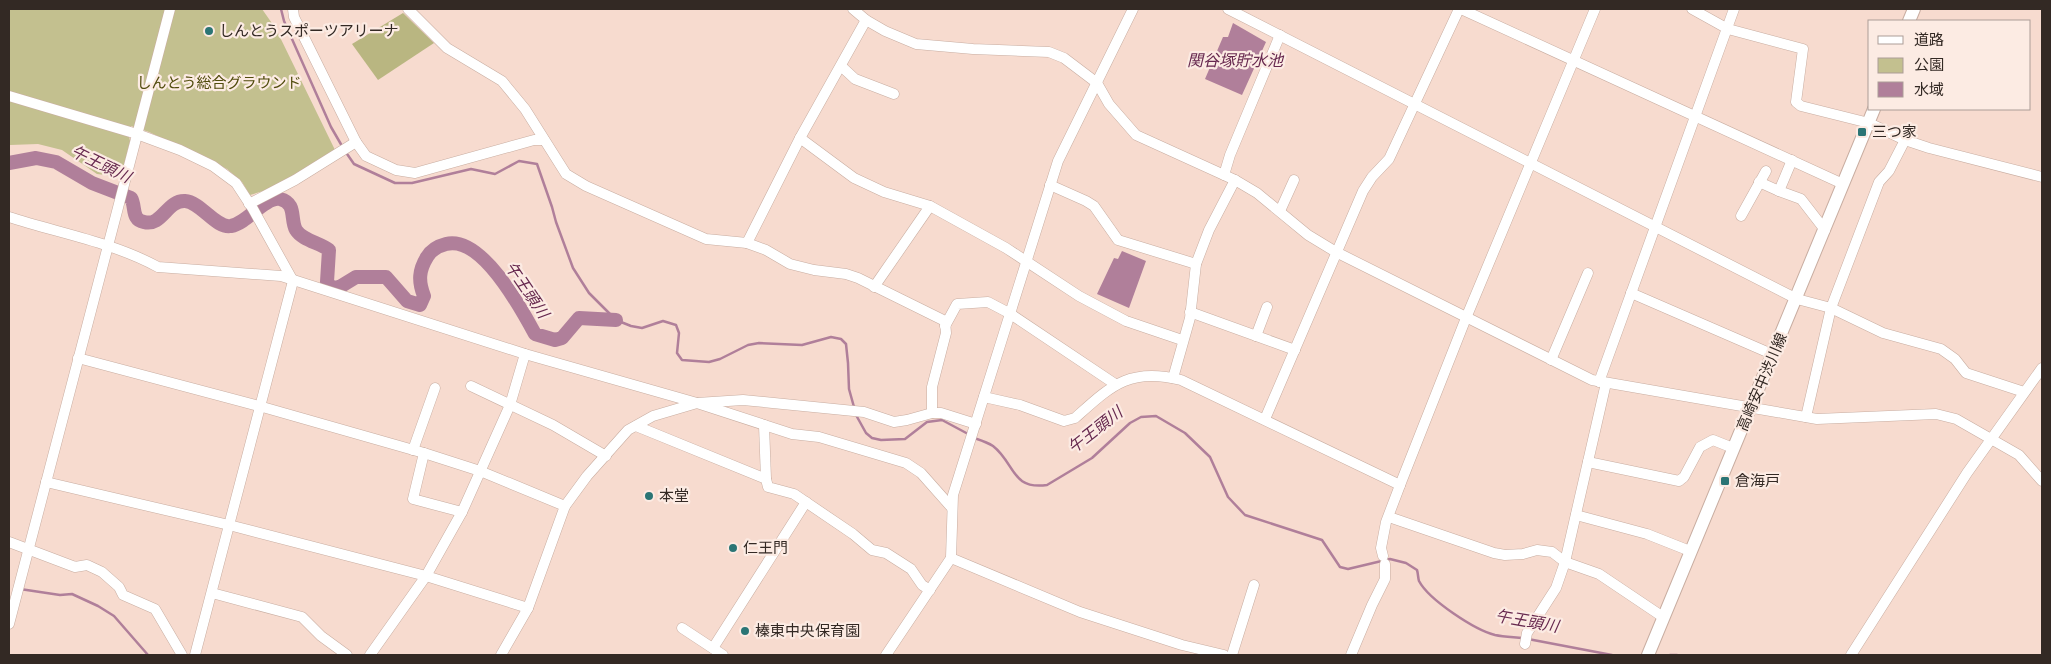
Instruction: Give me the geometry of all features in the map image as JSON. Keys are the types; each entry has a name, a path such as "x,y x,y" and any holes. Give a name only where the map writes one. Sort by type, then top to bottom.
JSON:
{"main road":[{"name":"高崎安中渋川線","path":"1649,655 1690,551 1774,355 1874,110"}],"street":[{"path":"9,624 170,9"},
{"path":"293,9 294,17 356,142 366,156 396,170 414,173 534,140 544,140"},
{"path":"408,9 447,48 502,81 525,109 566,174 586,186 706,239 747,243 766,250 790,264 814,270 846,274 945,321 946,333 932,387 932,413"},
{"path":"853,9 895,36 916,44 1056,54 1073,63 1097,84 1109,104 1136,135 1235,180 1257,193 1308,235 1336,252 1551,360 1602,382 1806,417 1833,419 1936,414 1956,419 2019,455 2042,480"},
{"path":"886,655 951,558 953,495 1050,185 1071,133 1097,84 1132,9"},
{"path":"1228,9 1797,299 1831,308 1883,333 1941,349 1955,359 1966,373 2024,392"},
{"path":"1265,419 1364,191 1372,176 1389,159 1460,9 1843,184"},
{"path":"1351,655 1385,579 1381,548 1400,485 1466,318 1596,9"},
{"path":"1692,9 1728,29 1803,49 1796,102 1801,106 1869,123 1905,140 1929,148 2042,177"},
{"path":"1525,644 1527,633 1556,588 1565,562 1588,462 1602,382 1630,293 1734,9"},
{"path":"747,243 800,138 841,66 866,16"},
{"path":"1224,175 1230,155 1280,35"},
{"path":"841,66 855,79 894,94"},
{"path":"9,96 137,134 180,150 214,166 236,183 293,281 195,655"},
{"path":"800,138 854,178 884,192 930,206 1006,248 1078,296 1126,321 1182,340"},
{"path":"1806,417 1831,308 1879,182 1890,171 1905,140"},
{"path":"253,210 295,180 356,142"},
{"path":"1779,192 1792,160"},
{"path":"1741,216 1766,171"},
{"path":"1173,378 1190,312 1196,264 1209,230 1235,180"},
{"path":"1280,211 1294,180"},
{"path":"1759,182 1779,192 1801,199 1825,230"},
{"path":"1050,185 1094,206 1118,240 1196,264"},
{"path":"874,287 930,206"},
{"path":"9,217 107,246 141,258 158,267 281,276 525,354 697,403 792,434 819,437 906,463 921,473 952,508"},
{"path":"1551,360 1588,273"},
{"path":"1630,293 1774,355"},
{"path":"945,326 957,304 988,302 1009,313 1114,384"},
{"path":"1256,336 1267,307"},
{"path":"1190,312 1295,350"},
{"path":"370,655 426,576 462,512 510,404 525,354"},
{"path":"78,358 259,406 424,453 480,472 565,506"},
{"path":"1851,655 1991,438 2042,368"},
{"path":"984,397 1020,404 1064,421 1074,418 1114,384 1136,376 1173,378 1265,419 1400,485"},
{"path":"471,386 553,425 606,456"},
{"path":"413,450 435,388"},
{"path":"503,655 528,608 565,506 628,430 653,416 697,403 743,400 860,411 894,422 941,412 975,426"},
{"path":"764,425 768,486 794,494 853,534 872,550 886,553 910,569 922,585 930,590"},
{"path":"636,426 766,478"},
{"path":"1588,462 1679,481 1684,477 1704,444 1713,440 1733,448"},
{"path":"424,453 413,499 462,512"},
{"path":"46,482 229,525 426,576 528,608"},
{"path":"713,648 806,502"},
{"path":"1576,515 1647,534 1690,551"},
{"path":"1389,517 1494,553 1505,555 1523,554 1537,550 1552,552 1565,562 1599,574 1663,617"},
{"path":"9,542 75,567 88,565 102,572 119,587 123,596 155,609 182,655"},
{"path":"951,558 1080,612 1182,645 1224,655"},
{"path":"1232,655 1254,585"},
{"path":"212,593 302,617 321,636 347,655"},
{"path":"682,628 723,655"}],"green space":[{"name":"しんとう総合グラウンド","path":"9,9 262,9 276,29 335,150 276,187 250,195 242,182 227,169 149,132 131,126 130,141 121,177 97,174 62,150 38,144 10,145"}],"shaded area":[{"path":"403,13 434,43 378,80 352,44"}],"water":[{"name":"関谷塚貯水池","path":"1233,23 1266,42 1242,95 1205,79 1223,37 1228,37"},
{"path":"1122,251 1146,261 1129,308 1097,294 1114,258 1118,259"}],"waterway":[{"path":"281,9 284,21 331,127 342,146"},
{"path":"345,151 354,164 395,183 412,183 471,169 495,174 519,161 537,164 573,268 589,293 616,320 642,328 663,321 676,325 679,333 677,353 682,360 709,362 720,359 748,345 759,343 802,345 831,337 841,339 846,344 849,389 854,407"},
{"name":"午王頭川","path":"9,163 36,158 56,162 92,183 131,198 135,216 144,222 155,221 174,205 185,201 191,202 220,224 231,226 244,220 262,205 274,199 280,199 289,204 296,230 307,239 329,250 327,282 331,287 338,288 356,277 386,277 407,301 420,305 424,296 420,276 422,266 427,257 440,246 459,244 473,251 498,276 510,292 535,334 555,340 562,338 579,318 616,320"},
{"name":"午王頭川","path":"856,415 866,433 872,438 881,440 905,439 927,422 942,420 970,435"},
{"name":"午王頭川","path":"974,438 993,446 1006,460 1015,474 1026,483 1047,485 1092,458 1130,423 1141,417 1156,416 1185,433 1210,457 1228,497 1245,515 1322,540 1340,567 1348,569 1390,559 1406,563 1417,570 1419,581 1432,597 1465,621 1495,635 1523,638"},
{"path":"20,589 60,595 72,594 98,606 114,616 148,655"},
{"name":"午王頭川","path":"1528,639 1612,655"},
{"name":"午王頭川","path":"1670,655 1677,655"}],"place":[{"name":"しんとうスポーツアリーナ","path":"209,31"},
{"name":"三つ家","path":"1862,132"},
{"name":"倉海戸","path":"1725,481"},
{"name":"本堂","path":"649,496"},
{"name":"仁王門","path":"733,548"},
{"name":"榛東中央保育園","path":"745,631"}]}
